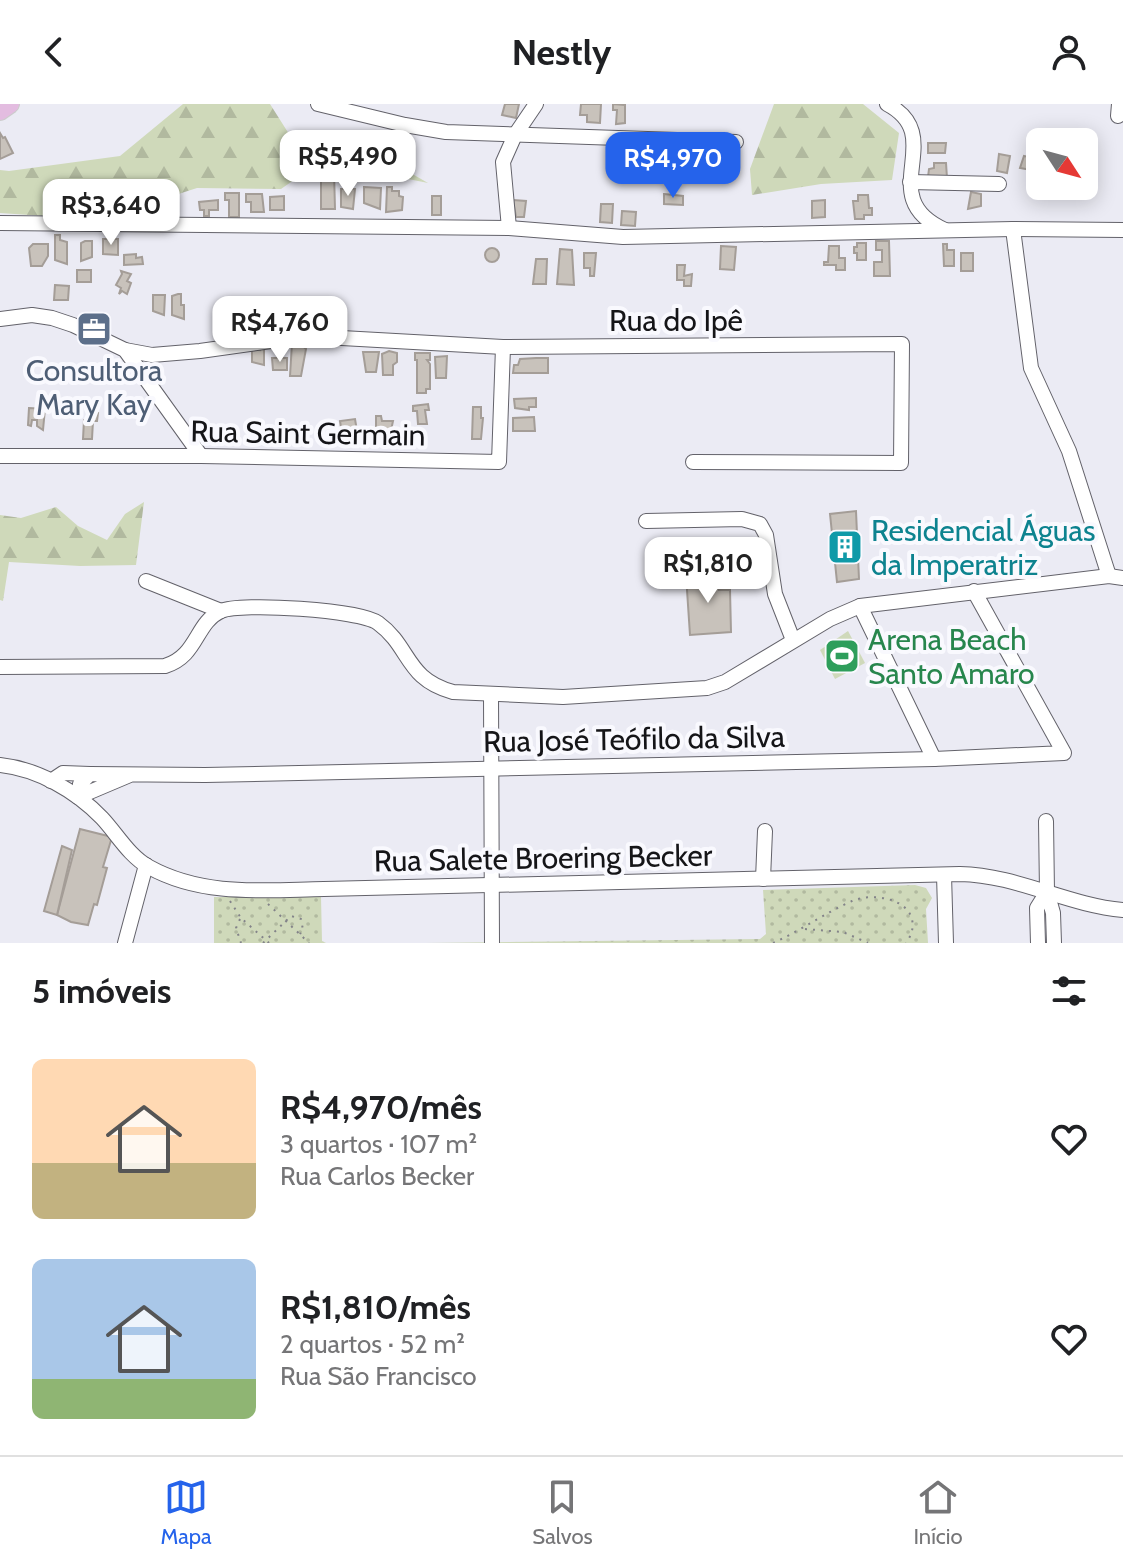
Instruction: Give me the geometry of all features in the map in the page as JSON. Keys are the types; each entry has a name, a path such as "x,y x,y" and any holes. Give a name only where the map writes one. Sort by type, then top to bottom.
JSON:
{"main road":[{"path":"0,111 10,104"}],"street":[{"path":"318,104 446,132 736,142"},
{"path":"509,228 502,168 515,135 536,104"},
{"path":"887,104 903,115 913,130 910,182 917,209 934,225 945,230"},
{"path":"910,182 999,184"},
{"path":"0,223 509,228 623,237 1013,229 1123,230"},
{"path":"0,667 165,666 185,656 208,623 221,611 236,608 325,610 363,616 377,622 416,672 429,682 453,692 563,697 707,688 725,682 830,619 860,606 1116,577 1069,451 1031,368 1013,229"},
{"path":"0,319 32,315 52,318 125,350 201,456"},
{"name":"Rua do Ipê","path":"125,350 152,355 306,336 503,347 902,344 901,463 693,462"},
{"name":"Rua Saint Germain","path":"0,456 201,456 499,462 503,347"},
{"path":"646,521 742,519 760,524 766,535 775,594 793,640"},
{"path":"146,581 221,611"},
{"name":"Rua José Teófilo da Silva","path":"51,781 63,773 205,775 934,759 1064,753 974,591"},
{"path":"860,606 934,759"},
{"path":"491,694 492,943"},
{"name":"Rua Salete Broering Becker","path":"0,765 20,768 78,797 146,865 183,882 226,890 944,875 997,877 1123,910"},
{"path":"78,797 80,784 90,774"},
{"path":"78,797 130,775"},
{"path":"101,817 103,796 111,782"},
{"path":"1046,821 1047,892 1053,913 1054,943"},
{"path":"763,879 765,831"},
{"path":"125,943 146,865"},
{"path":"944,875 946,943"},
{"path":"1038,943 1037,908 1047,892"}],"path":[{"path":"773,943 852,901 881,898 902,905 909,912 913,928 906,943"},
{"path":"229,900 241,918 266,942 291,916 301,919 303,930 300,934"},
{"path":"265,901 309,943"},
{"path":"241,918 236,928 241,943"},
{"path":"803,929 843,932 868,943"}],"green space":[{"path":"183,104 270,104 289,134 374,152 428,183 339,165 311,168 281,189 197,188 132,209 44,216 0,213 0,170 120,156"},
{"path":"774,104 863,104 899,133 892,180 821,184 752,195 750,169"},
{"path":"144,502 136,565 9,562 3,601 0,600 0,515 21,518 56,507 78,526 107,540 125,514"},
{"name":"Arena Beach Santo Amaro","path":"848,631 865,663 835,679 820,650"},
{"path":"915,885 926,888 932,898 926,909 928,943 425,943 760,939 766,934 763,890"},
{"path":"214,897 321,897 322,941 326,943 214,943"}],"building":[{"path":"505,104 519,104 516,118 502,115"},
{"path":"581,104 601,104 600,123 587,122 587,115 580,115"},
{"path":"613,104 625,105 625,123 616,124 617,110 613,110"},
{"path":"0,133 13,153 0,159"},
{"path":"928,143 946,143 945,153 928,153"},
{"path":"999,154 1010,156 1007,173 997,171"},
{"path":"1024,156 1026,156 1026,169 1020,168"},
{"path":"934,163 946,163 947,178 928,177"},
{"path":"338,167 344,167 344,171 358,170 359,177 338,178"},
{"path":"321,171 334,171 335,209 321,209"},
{"path":"364,187 381,188 380,209 364,203"},
{"path":"387,187 399,191 399,196 403,197 402,210 386,212"},
{"path":"341,189 355,189 353,209 341,207"},
{"path":"971,192 981,194 981,206 968,209"},
{"path":"225,193 239,193 239,217 229,217 229,200 225,200"},
{"path":"246,194 262,194 264,212 251,212 251,202 246,202"},
{"path":"664,194 683,196 683,205 664,204"},
{"path":"858,195 868,195 869,208 872,208 872,215 864,215 864,219 855,219 853,201 858,201"},
{"path":"284,196 284,210 270,210 270,197"},
{"path":"432,196 441,196 441,215 432,215"},
{"path":"218,200 218,210 209,210 209,216 204,216 199,202"},
{"path":"513,200 526,201 524,217 516,217"},
{"path":"825,200 825,217 812,218 812,201"},
{"path":"601,204 613,204 612,223 600,222"},
{"path":"146,207 172,208 172,219 146,217"},
{"path":"622,211 636,212 635,226 621,225"},
{"path":"55,235 60,235 60,240 67,242 67,264 55,260"},
{"path":"103,239 118,239 118,255 103,254"},
{"path":"92,241 92,257 81,261 81,243"},
{"path":"876,241 889,241 890,276 874,276 874,262 882,262 882,250 876,250"},
{"path":"857,243 866,243 866,260 857,260 854,247"},
{"path":"33,244 48,244 48,256 42,266 31,266 29,248"},
{"path":"943,244 947,244 947,250 954,250 954,266 944,266"},
{"path":"721,246 736,247 734,270 720,269"},
{"path":"829,246 839,246 839,258 845,258 845,270 836,270 836,265 824,265 828,262"},
{"path":"492,248 499,255 492,262 485,255"},
{"path":"560,249 572,250 574,285 557,284"},
{"path":"584,253 596,253 594,276 590,276 590,268 584,268"},
{"path":"961,253 973,253 973,271 961,271"},
{"path":"136,254 136,258 142,257 143,264 124,265 124,255"},
{"path":"536,259 547,259 546,284 533,284"},
{"path":"677,265 685,265 684,276 692,274 691,286 684,286 684,280 677,280"},
{"path":"77,270 91,270 91,282 77,282"},
{"path":"121,271 131,274 127,281 131,283 127,294 122,291 119,294 121,288 116,285"},
{"path":"55,285 69,286 68,300 54,300"},
{"path":"181,294 181,305 184,305 184,319 172,315 172,296"},
{"path":"153,295 165,295 164,315 153,311"},
{"path":"292,343 299,343 306,349 301,376 290,376"},
{"path":"264,347 264,365 252,362 252,349 260,350"},
{"path":"389,351 397,353 397,362 393,365 393,375 383,375 382,354"},
{"path":"363,352 379,352 376,372 366,372"},
{"path":"415,353 430,353 430,360 427,360 430,364 430,389 426,389 426,393 417,393"},
{"path":"447,356 446,378 436,378 435,357"},
{"path":"272,358 287,358 287,370 273,370"},
{"path":"548,358 548,373 513,373 514,365 518,365 520,359"},
{"path":"536,398 536,407 529,407 529,410 515,408 514,399"},
{"path":"428,404 429,410 425,410 427,424 418,424 417,411 413,411 413,406"},
{"path":"473,407 481,407 481,439 472,439"},
{"path":"29,408 45,409 43,430 37,426 37,420 32,420 31,426 28,425"},
{"path":"89,413 98,413 97,421 93,421 92,439 83,439 84,420 89,420"},
{"path":"376,416 381,416 382,421 393,421 390,435 376,432"},
{"path":"534,417 535,431 513,431 513,418"},
{"path":"355,419 358,437 342,434 340,421"},
{"name":"Residencial Águas da Imperatriz","path":"856,511 859,579 837,582 830,514"},
{"path":"719,573 719,590 730,590 731,632 690,635 686,575"},
{"path":"80,829 112,837 97,905 94,904 88,925 57,915"},
{"path":"62,846 72,850 57,915 44,911"}],"place":[{"name":"Consultora Mary Kay","path":"94,329"},
{"name":"Residencial Águas da Imperatriz","path":"845,547"},
{"name":"Arena Beach Santo Amaro","path":"842,656"}]}
